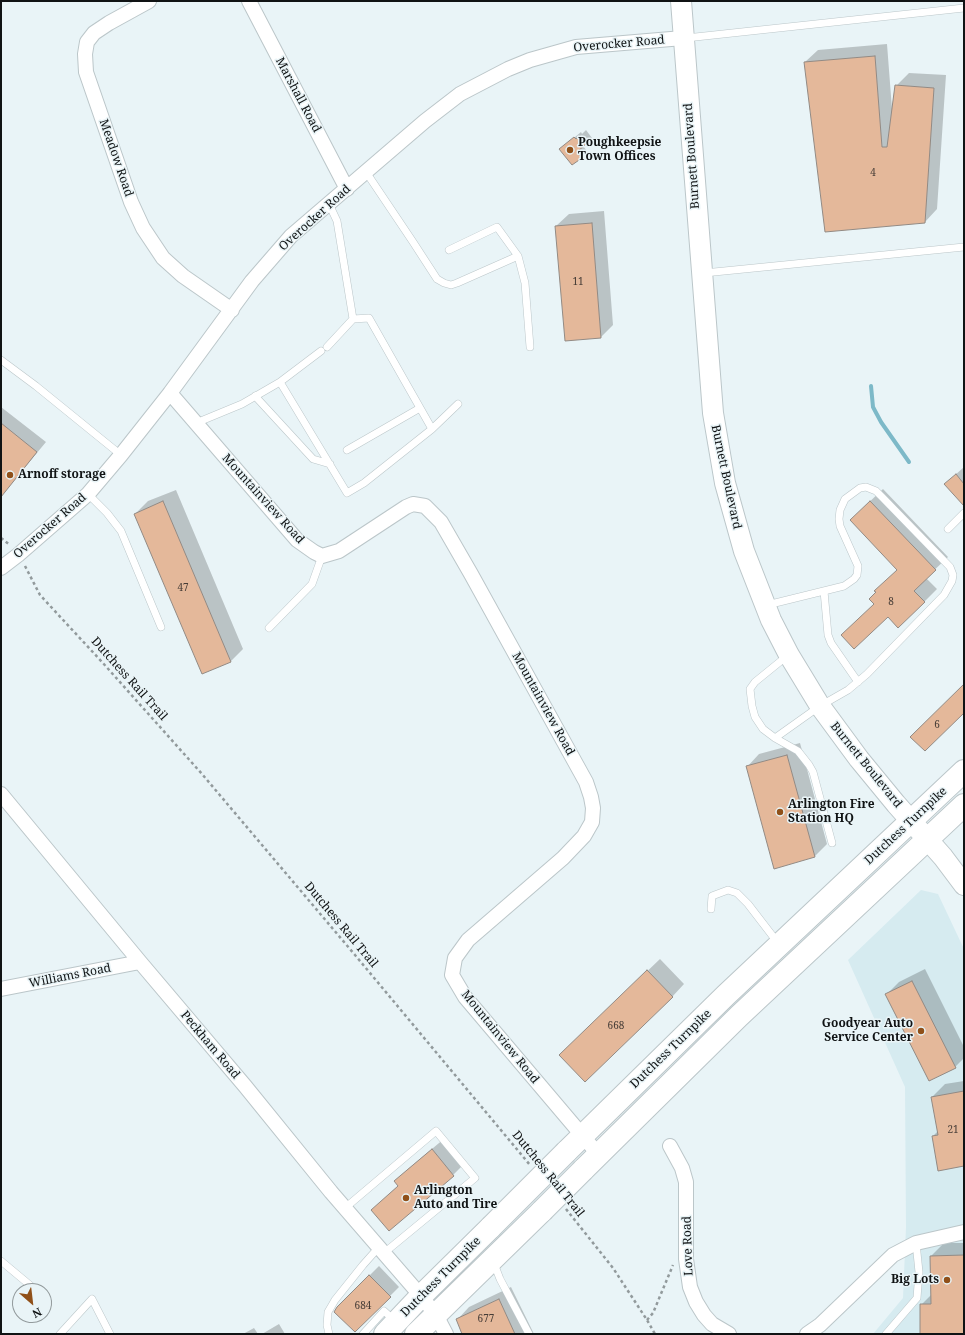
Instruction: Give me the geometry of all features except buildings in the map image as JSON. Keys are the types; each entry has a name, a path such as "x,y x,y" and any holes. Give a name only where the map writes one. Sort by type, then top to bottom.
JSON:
{"highway":[{"name":"Dutchess Turnpike","path":"391,1328 421,1296 582,1136 779,944 964,771"},
{"name":"Dutchess Turnpike","path":"416,1334 739,1016 964,805"}],"street":[{"name":"Meadow Road","path":"149,1 94,33 87,42 85,54 86,72 131,202 143,228 163,258 183,276 232,310"},
{"name":"Marshall Road","path":"249,1 347,189"},
{"name":"Burnett Boulevard","path":"681,1 710,390 720,460 737,530 764,605 789,655 820,706 849,747 927,840 951,866 964,885"},
{"name":"Overocker Road","path":"1,568 88,494 170,393 252,281 291,236 425,121 460,94 508,69 530,60 576,47 684,38"},
{"name":"Mountainview Road","path":"170,393 297,540 322,556 339,551 406,507 413,504 425,506 441,522 586,782 593,808 592,822 584,836 563,858 468,940 455,958 452,975 465,997 582,1136 590,1162"},
{"name":"Peckham Road","path":"1,794 345,1208 421,1296 436,1315 446,1334"},
{"name":"Williams Road","path":"1,989 140,962"},
{"name":"Love Road","path":"670,1146 682,1168 686,1182 686,1259 690,1287 696,1302 704,1315 712,1324 729,1334"},
{"path":"807,1334 825,1320 893,1255 916,1243 964,1232"}],"lane":[{"path":"684,38 964,8"},
{"path":"366,172 437,279 444,283 451,285 457,283 518,256"},
{"path":"329,204 337,221 353,319"},
{"path":"449,250 497,227 518,256 525,283 530,346"},
{"path":"701,274 964,247"},
{"path":"196,424 242,404 280,382 324,349 353,319 369,318 432,429"},
{"path":"1,360 36,386 121,455"},
{"path":"280,382 347,493 364,483 432,429 458,404"},
{"path":"255,396 314,458 330,464"},
{"path":"347,450 420,408"},
{"path":"764,605 844,586 854,579 857,575 858,566 840,526 840,510 845,499 860,488 866,486 876,491 882,497 950,567 953,574 952,581 944,594 867,674 848,690 820,706 775,738"},
{"path":"88,494 107,513 121,531 161,627"},
{"path":"948,529 964,513"},
{"path":"269,628 312,584 322,556"},
{"path":"824,591 828,635 831,644 858,682"},
{"path":"789,655 755,682 750,689 752,706 755,717 763,729 775,738 798,751 809,765 813,772 832,842"},
{"path":"711,908 712,896 728,890 737,893 748,904 779,944"},
{"path":"329,1334 327,1325 328,1312 335,1300 363,1265 475,1178 436,1131 345,1208"},
{"path":"886,1334 917,1298 919,1272 916,1243"},
{"path":"493,1259 500,1280 530,1334"},
{"path":"1,1261 27,1283"},
{"path":"60,1334 92,1299 110,1334"},
{"path":"363,1334 384,1311 391,1328"}],"path":[{"name":"Dutchess Rail Trail","path":"1,538 10,545 18,555 40,595 202,774 350,948 531,1166"},
{"name":"Dutchess Rail Trail","path":"566,1208 613,1268 655,1334"},
{"path":"647,1320 653,1313 673,1265 678,1261 686,1259"}],"shaded area":[{"path":"921,890 938,894 964,949 964,1334 873,1334 903,1298 906,1227 905,1087 848,960"}],"waterway":[{"path":"871,386 873,407 881,422 909,462"}],"place":[{"name":"Poughkeepsie Town Offices","path":"570,150"},
{"name":"Arnoff storage","path":"10,475"},
{"name":"Arlington Fire Station HQ","path":"780,812"},
{"name":"Goodyear Auto Service Center","path":"921,1031"},
{"name":"Arlington Auto and Tire","path":"406,1198"},
{"name":"Big Lots","path":"947,1280"}]}
